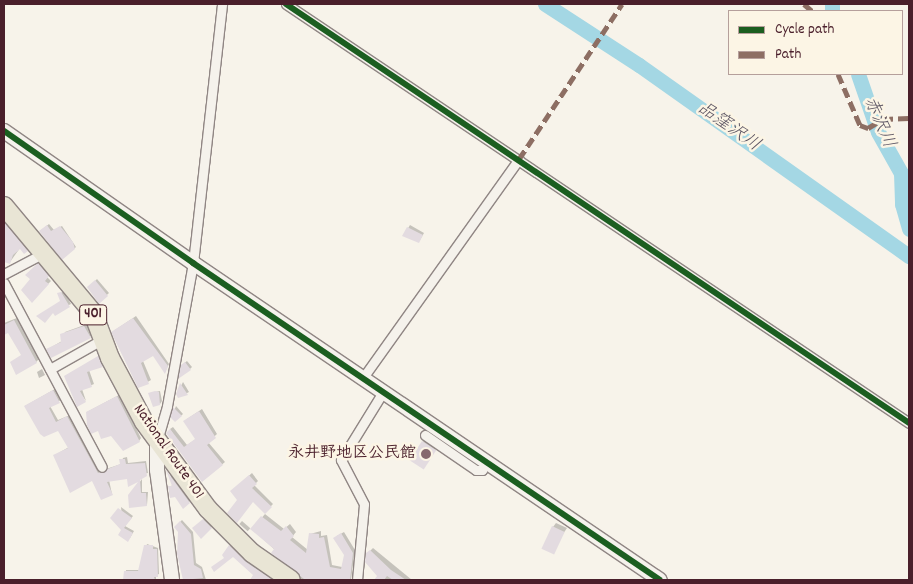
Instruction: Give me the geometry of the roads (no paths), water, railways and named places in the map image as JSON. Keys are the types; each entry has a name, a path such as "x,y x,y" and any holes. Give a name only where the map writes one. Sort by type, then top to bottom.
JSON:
{"highway":[{"name":"National Route 401","path":"4,206 93,313 103,339 144,422 208,509 252,553 291,580"}],"street":[{"path":"172,580 157,470 157,441 167,406 192,264 222,4"},
{"path":"286,4 909,423"},
{"path":"4,131 192,264 487,461 660,580"},
{"path":"362,378 519,159"},
{"path":"4,274 44,253"},
{"path":"4,283 102,467"},
{"path":"50,369 103,339"},
{"path":"357,580 364,504 341,460 383,392"},
{"path":"425,435 476,470 482,470 487,461"}],"waterway":[{"name":"品窪沢川","path":"545,4 639,65 909,256"},
{"name":"赤沢川","path":"832,4 832,10"},
{"name":"赤沢川","path":"858,75 878,132 901,173 902,204 909,229"}],"place":[{"name":"永井野地区公民館","path":"426,454"}]}
